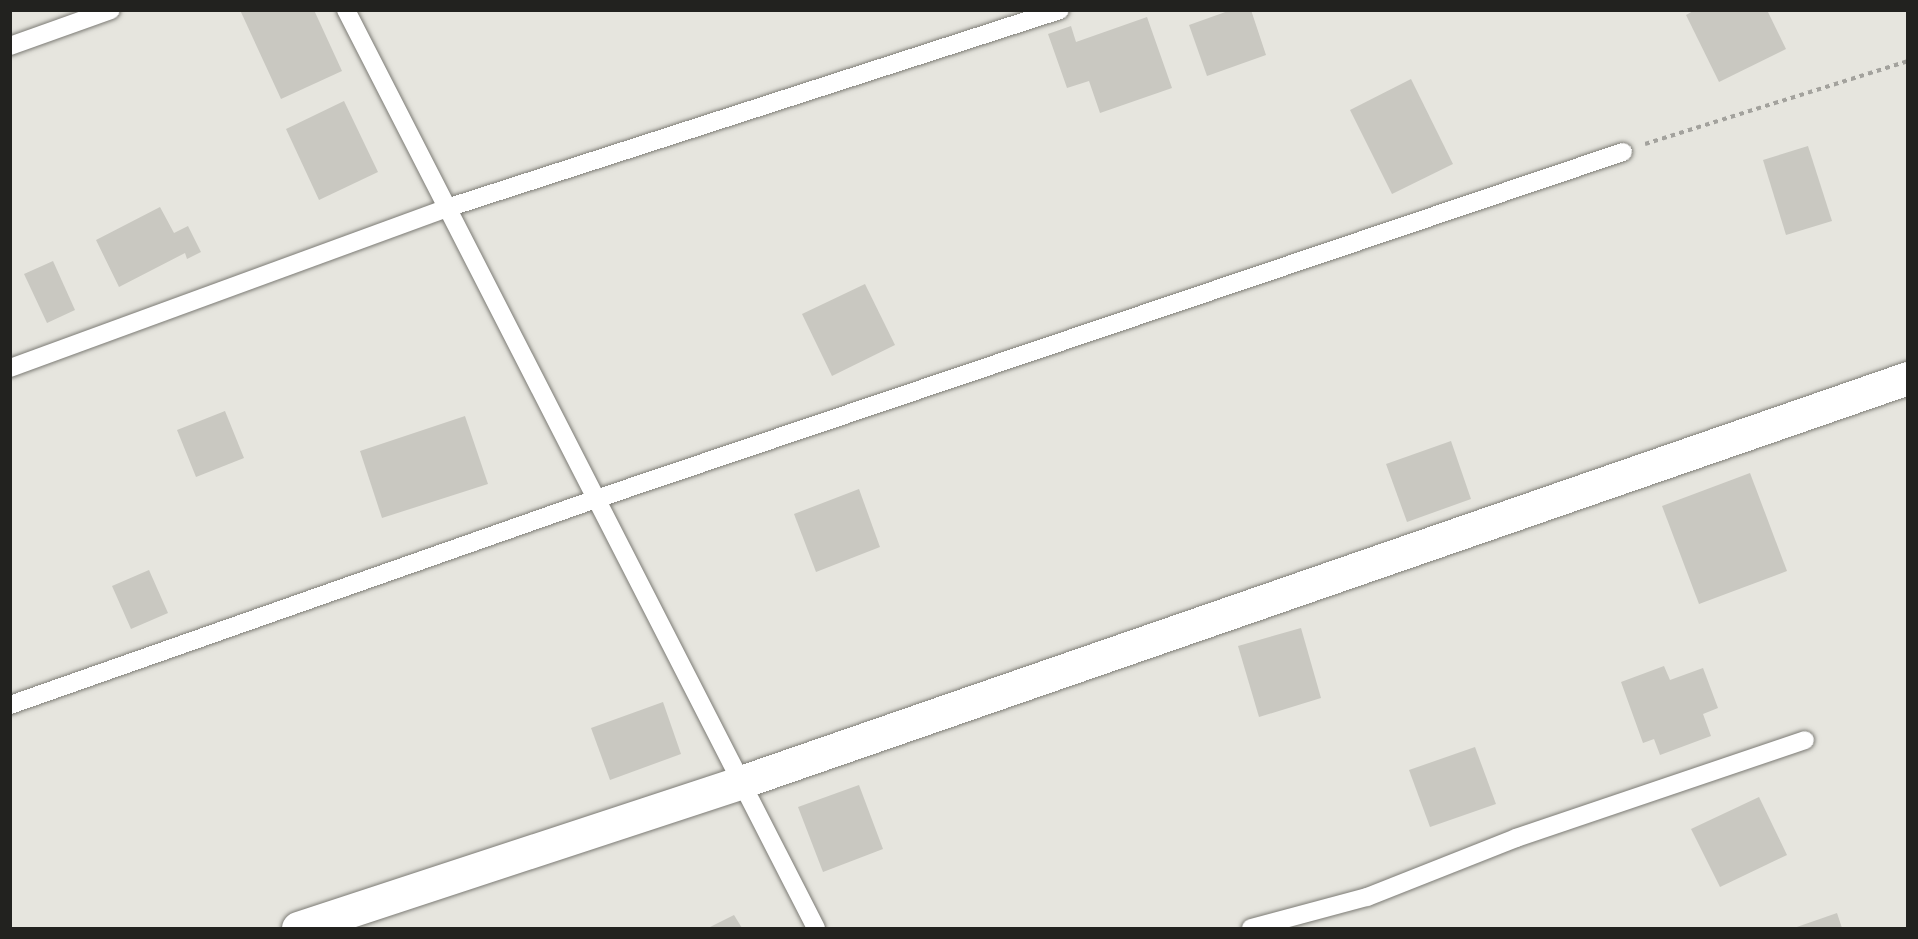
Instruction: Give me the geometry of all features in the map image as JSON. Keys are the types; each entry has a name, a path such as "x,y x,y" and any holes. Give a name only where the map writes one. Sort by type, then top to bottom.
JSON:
{"street":[{"path":"298,928 741,782 1908,378"}],"lane":[{"path":"10,46 111,10"},
{"path":"346,10 816,928"},
{"path":"10,369 447,208 1060,10"},
{"path":"10,705 596,499 1623,152"},
{"path":"1251,928 1367,897 1516,838 1804,740"}],"path":[{"path":"1623,152 1908,61"}],"building":[{"path":"240,10 314,10 342,71 281,99"},
{"path":"1231,10 1251,10 1266,55 1207,76 1189,25"},
{"path":"1695,10 1767,10 1786,49 1719,82 1686,15"},
{"path":"1147,17 1172,88 1100,113 1089,81 1067,88 1048,34 1071,26 1076,42"},
{"path":"1411,79 1453,164 1392,194 1350,110"},
{"path":"344,101 378,172 319,200 286,129"},
{"path":"1808,146 1832,221 1786,235 1763,160"},
{"path":"160,207 174,233 188,226 201,252 187,259 185,253 119,287 96,240"},
{"path":"53,261 75,310 47,323 24,274"},
{"path":"865,284 895,345 832,376 802,314"},
{"path":"225,411 244,458 196,477 177,430"},
{"path":"465,416 488,484 382,518 360,451"},
{"path":"1451,441 1471,499 1407,522 1386,464"},
{"path":"1750,473 1787,571 1699,604 1662,506"},
{"path":"859,489 880,547 816,572 794,514"},
{"path":"149,570 168,613 131,629 112,586"},
{"path":"1301,628 1321,698 1259,717 1238,646"},
{"path":"1664,666 1670,680 1703,668 1718,708 1703,714 1711,736 1660,755 1654,739 1643,743 1621,682"},
{"path":"663,702 681,754 610,780 591,728"},
{"path":"1475,747 1496,804 1430,827 1409,770"},
{"path":"859,785 883,849 823,872 798,807"},
{"path":"1759,797 1787,855 1720,887 1691,829"},
{"path":"1837,913 1842,928 1794,928"},
{"path":"734,915 742,928 708,928"}]}
